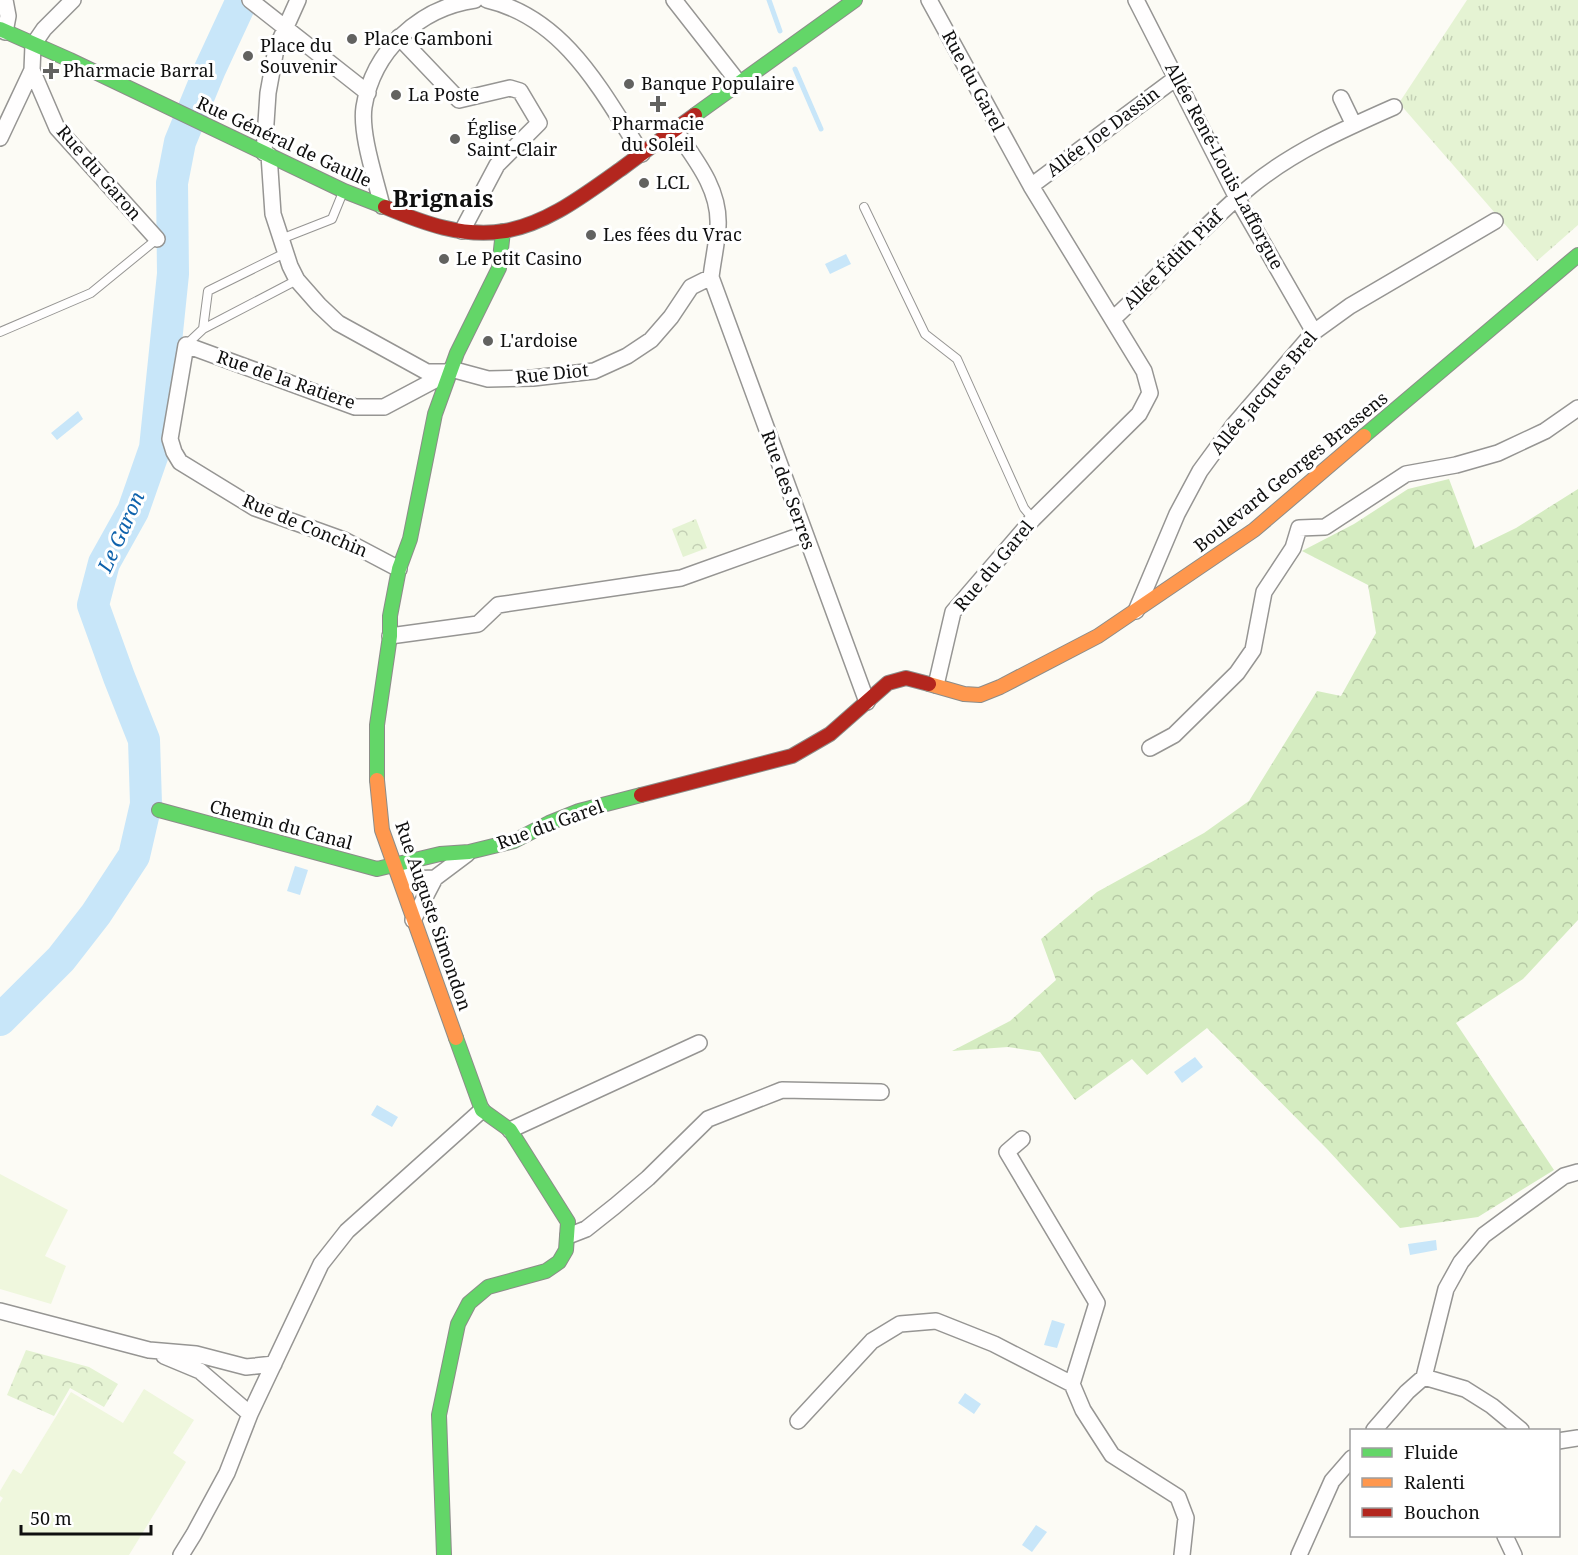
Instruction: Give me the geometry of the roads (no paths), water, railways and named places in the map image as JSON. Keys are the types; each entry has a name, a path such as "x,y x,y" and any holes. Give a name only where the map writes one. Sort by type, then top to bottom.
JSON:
{"street":[{"path":"2,31 8,16 5,0"},
{"path":"0,138 32,70 33,45 44,29 73,0"},
{"path":"267,154 268,93 280,24 298,0"},
{"path":"382,206 364,125 364,108 374,73 384,55 399,37 418,22 440,10 461,2 475,0"},
{"path":"487,0 502,4 526,16 569,48 591,74 642,154"},
{"path":"674,0 739,83"},
{"name":"Rue Général de Gaulle","path":"2,31 70,60 344,191 429,225 462,231 503,231 534,223 563,209 855,0"},
{"name":"Rue du Garel","path":"393,866 440,854 469,852 514,841 549,823 594,807 792,756 830,734 888,683 906,678 936,685 953,612 1033,519 1139,414 1150,393 1144,371 1031,186 929,0"},
{"name":"Allée René-Louis Lafforgue","path":"1136,0 1237,198 1314,332"},
{"path":"252,1 368,93"},
{"path":"399,37 459,100 510,88 520,91 539,123 497,165 462,231"},
{"name":"Rue du Garon","path":"32,70 57,128 157,239"},
{"name":"Allée Joe Dassin","path":"1031,186 1176,78"},
{"path":"1341,98 1354,125"},
{"name":"Allée Édith Piaf","path":"1113,319 1210,222 1252,185 1317,141 1394,107"},
{"path":"675,130 702,170 715,195 718,224 711,277"},
{"name":"Rue Diot","path":"267,154 273,214 282,246 297,279 338,323 427,372 451,371 488,379 533,378 594,371 627,356 651,340 671,317 691,287 711,277"},
{"name":"Allée Jacques Brel","path":"1136,611 1176,514 1200,471 1233,426 1314,332 1350,306 1495,221"},
{"name":"Rue Auguste Simondon","path":"482,1110 382,830 377,779 377,725 390,636 390,616 399,569 410,539 435,414 451,371 499,268 503,231"},
{"name":"Boulevard Georges Brassens","path":"936,685 964,694 980,695 1098,636 1136,611 1245,536 1578,255"},
{"name":"Rue des Serres","path":"711,277 867,702"},
{"name":"Rue de la Ratiere","path":"186,345 355,407 384,407 451,371"},
{"name":"Rue de Conchin","path":"186,345 170,439 180,462 255,508 344,540 399,569"},
{"path":"1299,528 1324,527 1406,474 1456,465 1498,453 1545,431 1578,408"},
{"path":"1150,748 1174,735 1236,673 1253,650 1264,592 1293,548 1299,528 1284,504"},
{"path":"390,636 478,624 498,604 681,578 804,534"},
{"name":"Chemin du Canal","path":"159,810 377,869 393,866"},
{"path":"413,920 435,878 469,852"},
{"path":"393,866 409,879 435,878"},
{"path":"510,1130 699,1043"},
{"path":"568,1236 586,1230 640,1185 708,1119 782,1090 881,1092"},
{"path":"181,1555 195,1534 226,1473 250,1414 321,1263 347,1231 482,1110 510,1130 568,1222 568,1236 566,1250 559,1262 546,1271 488,1287 469,1303 458,1324 439,1415 444,1555"},
{"path":"1022,1139 1007,1152 1098,1303 1072,1384"},
{"path":"1376,1429 1407,1392 1424,1377 1446,1289 1461,1262 1484,1234 1564,1176 1578,1172"},
{"path":"0,1311 149,1350 200,1371 250,1414"},
{"path":"798,1421 872,1341 900,1324 936,1321 994,1344 1072,1384 1083,1410 1112,1455 1178,1497 1186,1518 1182,1555"},
{"path":"149,1350 196,1354 246,1366 274,1364"},
{"path":"1424,1377 1465,1389 1492,1406 1519,1429"},
{"path":"1560,1441 1578,1438"},
{"path":"1299,1555 1332,1481 1350,1460"},
{"path":"1505,1537 1514,1555"}],"lane":[{"path":"203,329 208,291 332,219 344,191"},
{"path":"864,207 925,334 957,359 1024,508 1033,519"},
{"path":"0,332 91,293 157,239"},
{"path":"186,345 203,329 297,279"}],"water":[{"path":"846,254 851,264 830,274 825,264"},
{"path":"78,411 83,419 57,440 51,433"},
{"path":"295,866 308,870 300,895 287,891"},
{"path":"1195,1057 1203,1067 1182,1083 1174,1072"},
{"path":"377,1105 398,1117 392,1127 371,1115"},
{"path":"1436,1240 1437,1250 1410,1255 1408,1244"},
{"path":"1052,1320 1065,1324 1057,1348 1044,1345"},
{"path":"965,1393 981,1404 974,1414 958,1403"},
{"path":"1036,1525 1047,1532 1032,1552 1022,1545"}],"waterway":[{"name":"Le Garon","path":"0,1020 61,959 96,914 134,856 146,804 144,740 93,605 104,563 133,511 155,448 173,274 172,183 180,142 242,0"},
{"path":"769,0 780,31"},
{"path":"795,69 821,129"}],"place":[{"name":"Place Gamboni","path":"352,39"},
{"name":"Place du Souvenir","path":"248,56"},
{"name":"Pharmacie Barral","path":"51,71"},
{"name":"Banque Populaire","path":"629,84"},
{"name":"La Poste","path":"396,95"},
{"name":"Pharmacie du Soleil","path":"658,104"},
{"name":"Église Saint-Clair","path":"455,139"},
{"name":"LCL","path":"644,183"},
{"name":"Les fées du Vrac","path":"591,235"},
{"name":"Le Petit Casino","path":"444,259"},
{"name":"L'ardoise","path":"488,341"}],"district":[{"name":"Brignais","path":"443,199"}]}
